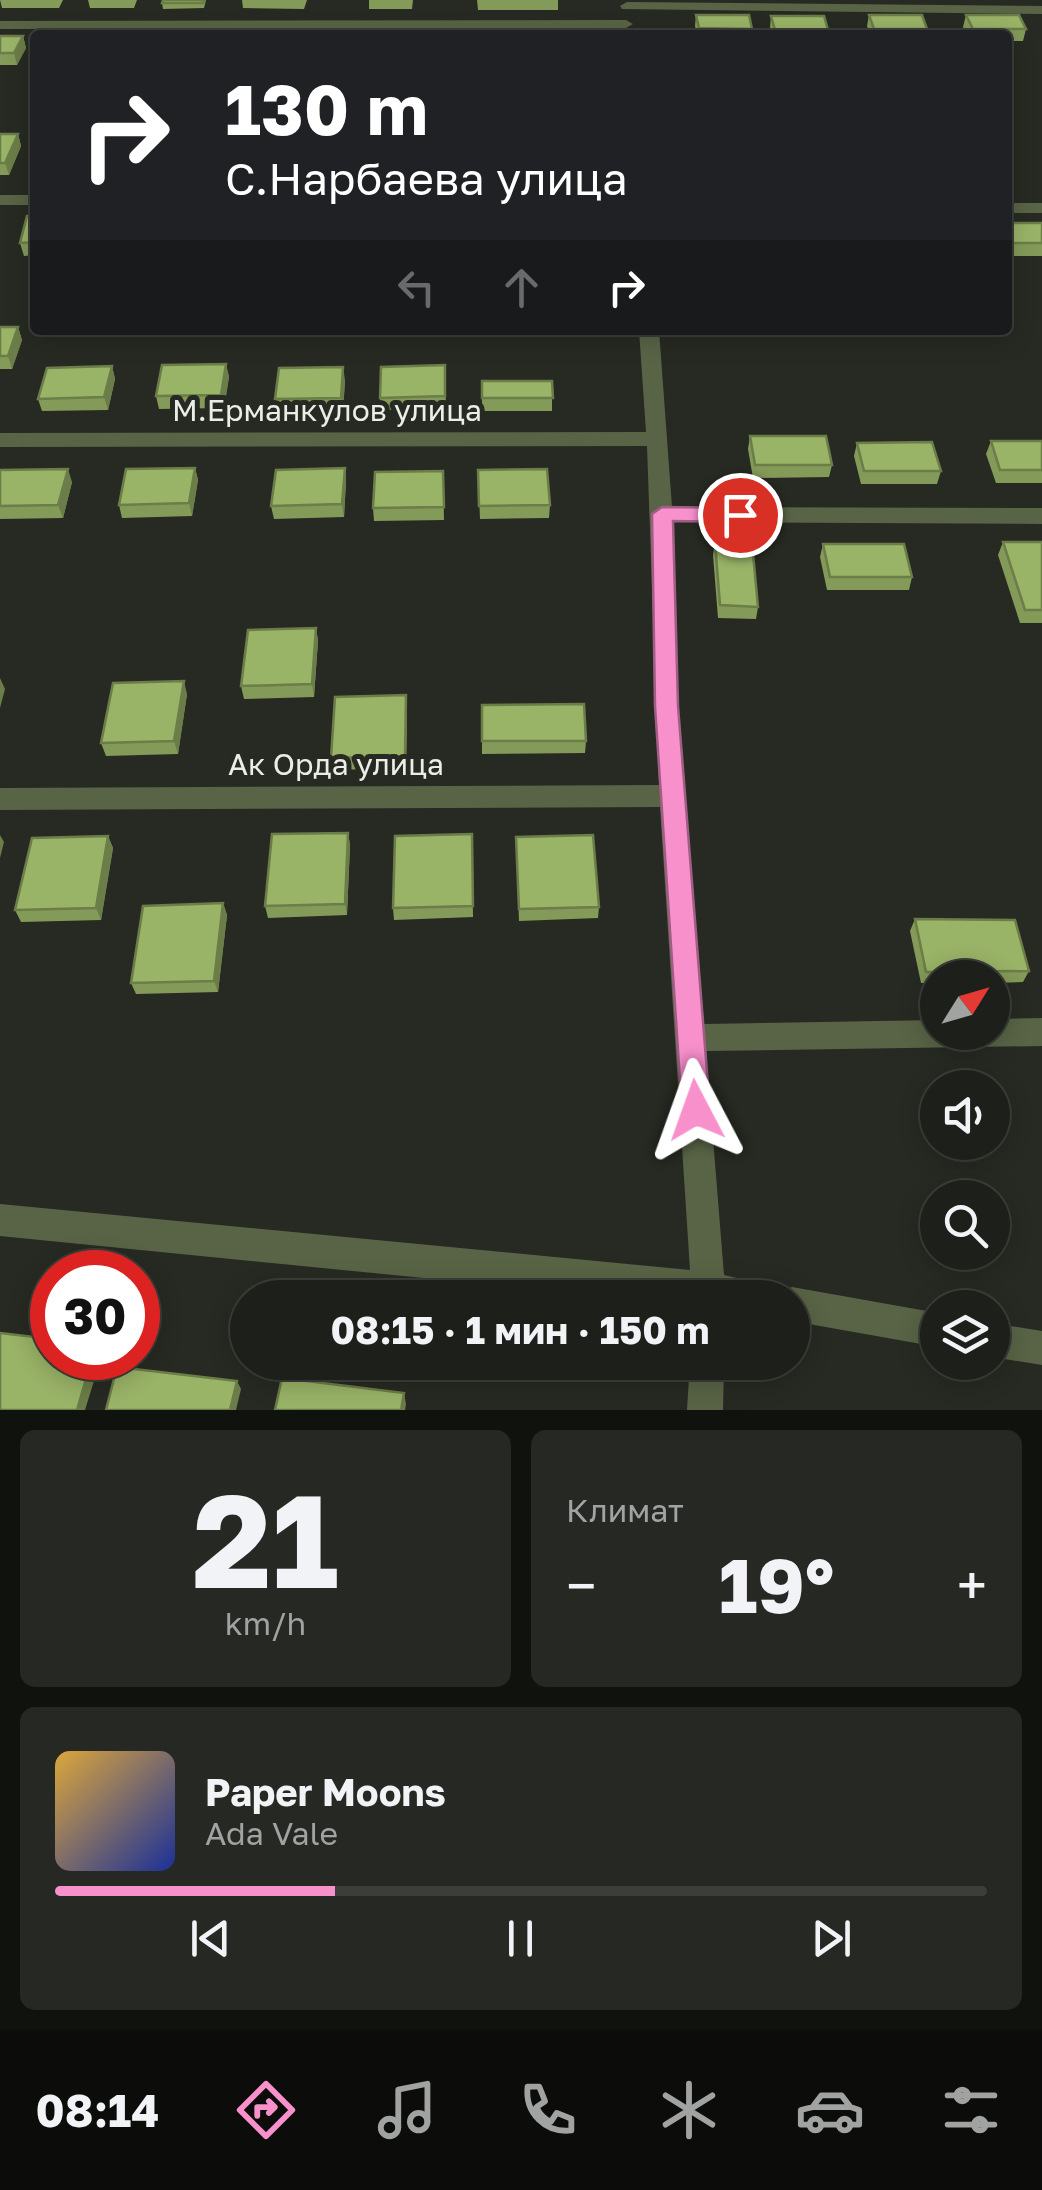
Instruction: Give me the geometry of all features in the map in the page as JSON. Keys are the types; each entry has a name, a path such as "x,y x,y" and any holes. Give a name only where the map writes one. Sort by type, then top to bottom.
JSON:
{"street":[{"path":"0,25 626,30 627,3 1042,10"},
{"path":"0,200 30,200"},
{"path":"1012,208 1042,208"},
{"path":"650,335 654,439 662,514 672,796 708,1280"},
{"name":"М.Ерманкулов улица","path":"0,440 654,439"},
{"path":"662,514 1042,516"},
{"name":"Ак Орда улица","path":"0,799 672,796"},
{"path":"690,1038 1042,1032"},
{"path":"0,1220 583,1280"},
{"path":"810,1307 920,1327"},
{"path":"1010,1343 1042,1348"},
{"path":"705,1410 706,1380"}],"building":[{"path":"163,0 204,0 162,3"},
{"path":"696,15 749,15 752,29 699,28"},
{"path":"869,15 922,15 927,29 874,29"},
{"path":"966,15 1019,15 1026,29 973,29"},
{"path":"771,16 824,16 828,30 775,30"},
{"path":"0,36 23,36 14,53 0,53"},
{"path":"0,134 18,134 5,163 0,163"},
{"path":"27,216 30,216 30,242 20,243"},
{"path":"1012,223 1042,223 1042,243 1012,243"},
{"path":"0,327 18,327 8,356 0,356"},
{"path":"226,364 221,395 156,396 162,365"},
{"path":"445,365 445,396 380,398 381,367"},
{"path":"112,366 104,397 38,399 47,368"},
{"path":"343,367 341,398 275,399 279,368"},
{"path":"482,381 552,381 553,398 482,398"},
{"path":"750,436 826,436 832,465 755,465"},
{"path":"991,441 1042,441 1042,470 1000,470"},
{"path":"932,442 941,471 864,471 857,443"},
{"path":"195,468 189,503 119,505 126,469"},
{"path":"345,468 342,504 271,506 276,470"},
{"path":"68,469 58,505 0,506 0,470"},
{"path":"547,469 550,505 479,506 478,470"},
{"path":"443,471 444,507 373,508 375,472"},
{"path":"715,542 752,543 758,607 720,605"},
{"path":"1003,542 1042,542 1042,610 1025,610"},
{"path":"823,544 904,544 912,577 830,577"},
{"path":"316,628 312,684 241,686 248,630"},
{"path":"184,681 174,741 101,743 113,683"},
{"path":"406,695 405,756 331,758 335,697"},
{"path":"584,704 586,741 482,741 482,705"},
{"path":"348,833 345,904 265,906 272,834"},
{"path":"472,834 473,906 393,908 395,836"},
{"path":"593,835 599,907 519,909 516,837"},
{"path":"108,836 96,908 15,910 32,838"},
{"path":"223,903 214,981 131,983 143,906"},
{"path":"915,919 1015,920 1029,971 1010,971 1010,960 924,960"},
{"path":"0,1333 30,1336 30,1380 86,1380 77,1410 0,1410"},
{"path":"160,1372 237,1381 230,1410 106,1410 114,1380 160,1380"},
{"path":"282,1380 404,1393 401,1410 275,1410"}],"route":[{"path":"696,1110 666,706 662,514 740,515"}]}
